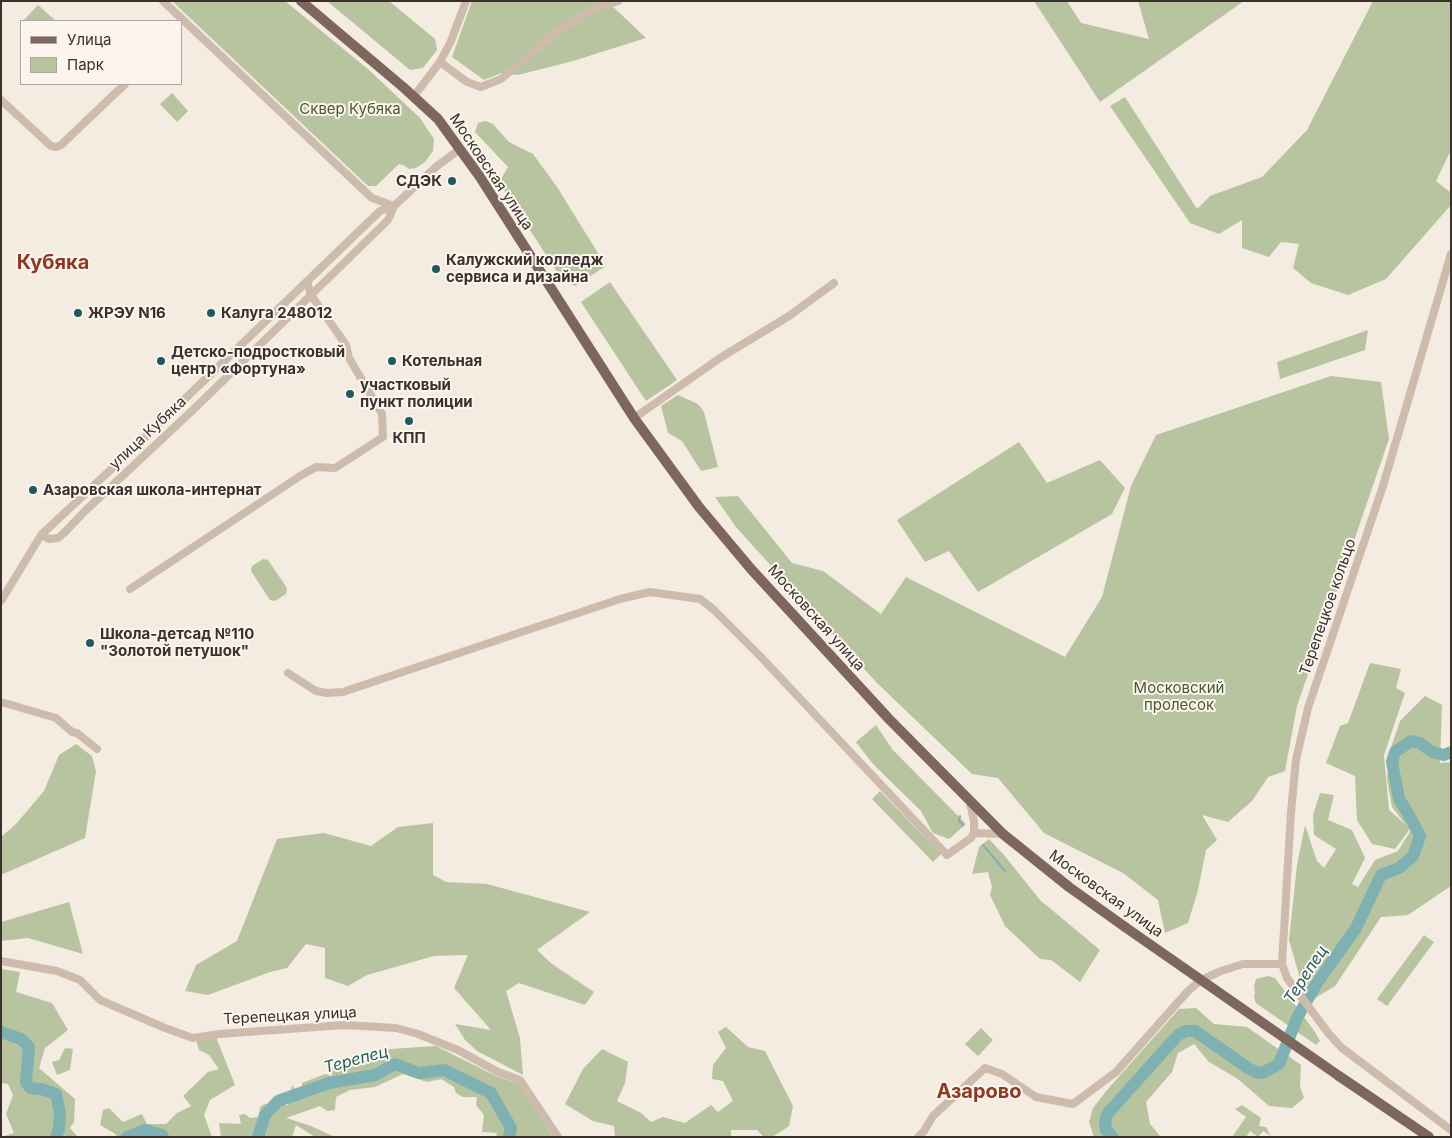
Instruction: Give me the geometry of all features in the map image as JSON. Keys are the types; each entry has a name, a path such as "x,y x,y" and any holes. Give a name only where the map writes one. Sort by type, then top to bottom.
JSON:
{"main road":[{"name":"Московская улица","path":"301,1 414,96 438,119 460,148 634,418 699,507 751,569 889,719 1004,834 1069,887 1429,1137"}],"street":[{"path":"163,1 372,198 394,206"},
{"path":"414,96 440,62 466,1"},
{"path":"440,62 467,82 481,87 502,79 561,29 592,10 618,1"},
{"path":"182,29 188,23"},
{"path":"1,100 51,146 56,147 124,85"},
{"name":"улица Кубяка","path":"1,601 41,534 380,211 394,206 437,166 460,148"},
{"name":"улица Кубяка","path":"41,534 50,539 58,538 64,533 388,220 394,206"},
{"name":"Терепецкое кольцо","path":"1451,254 1383,486 1308,708 1296,760 1282,964 1287,978 1319,1022 1342,1048 1451,1130"},
{"path":"130,589 300,476 316,467 335,468 383,437 382,414 349,358 346,345 311,295 307,282"},
{"path":"634,418 720,358 789,316 834,284"},
{"path":"288,673 316,691 328,693 343,692 620,599 650,592 700,598 713,608 760,656 947,856 974,833 974,821 969,799"},
{"path":"1,702 56,718 72,732 77,733 97,749"},
{"path":"974,833 1004,834"},
{"name":"Терепецкая улица","path":"1,961 58,971 80,980 100,1000 193,1038 229,1033 344,1025 396,1028 418,1034 458,1050 498,1072 520,1080 558,1137"},
{"path":"918,1137 933,1116 985,1068 1002,1074 1036,1097 1073,1104 1116,1072 1188,991 1201,980 1244,964 1282,964"}],"green space":[{"name":"Сквер Кубяка","path":"172,1 285,1 369,70 420,118 434,139 433,151 425,162 416,168 409,169 399,164 376,186 368,186"},
{"path":"327,1 389,1 435,39 437,50 423,68 410,70"},
{"path":"472,1 607,1 646,38 573,61 518,75 501,73 484,80 452,57"},
{"path":"1034,1 1067,1 1081,23 1149,39 1138,1 1244,1 1100,102"},
{"path":"1373,1 1451,1 1451,150 1436,181 1451,193 1451,205 1386,279 1348,295 1311,283 1293,268 1299,244 1281,242 1269,257 1242,248 1242,220 1219,234 1190,223 1110,106 1125,97 1197,209 1210,196 1262,177 1307,130"},
{"path":"38,5 55,20 24,20"},
{"path":"172,93 188,111 177,122 160,104"},
{"path":"486,121 493,124 509,142 533,154 557,187 606,266 575,286 561,278 502,187 501,179 508,167 475,132 478,123"},
{"path":"610,282 677,380 646,401 581,302"},
{"path":"1368,330 1365,350 1280,379 1277,362"},
{"name":"Московский пролесок","path":"1331,376 1381,382 1389,439 1297,706 1285,771 1268,777 1252,801 1228,822 1202,815 1217,840 1206,850 1198,890 1188,923 1165,933 1158,900 1123,873 1044,833 998,778 972,774 877,683 736,527 715,497 738,496 792,563 823,571 881,614 906,577 1065,657 1102,597 1131,486 1156,435"},
{"path":"678,395 698,404 704,412 718,467 701,471 682,441 668,433 661,406"},
{"path":"1019,442 1047,483 1100,460 1125,488 1112,514 978,592 949,551 925,562 897,520"},
{"path":"263,559 268,560 287,588 286,594 275,601 270,600 251,571 252,566"},
{"path":"1370,663 1401,669 1396,688 1405,693 1384,755 1389,810 1405,824 1392,807 1387,779 1391,747 1400,721 1425,696 1442,705 1440,763 1451,762 1451,886 1408,915 1381,917 1335,986 1312,1000 1301,982 1289,940 1297,865 1305,825 1317,861 1324,868 1336,849 1314,835 1313,815 1320,793 1334,795 1328,820 1352,830 1365,858 1352,884 1358,887 1375,860 1398,851 1411,830 1395,849 1372,844 1357,820 1355,776 1326,763 1340,726 1348,723"},
{"path":"876,725 893,750 966,824 949,839 933,833 921,811 872,763 856,742"},
{"path":"76,744 92,756 96,771 85,838 1,875 1,837 16,824 44,791 59,755"},
{"path":"880,791 941,854 933,862 872,799"},
{"path":"433,823 433,875 446,882 487,884 590,912 537,950 552,964 594,992 585,1005 519,983 506,991 520,1038 523,1075 477,1051 465,1040 455,1024 491,1030 454,988 468,955 434,956 367,975 348,986 325,978 325,948 306,944 287,968 270,972 208,995 185,991 196,965 237,941 277,839 324,833 371,846 398,827"},
{"path":"989,839 1040,900 1100,950 1080,982 1051,960 1040,959 1005,926 990,895 992,887 988,872 972,874 979,847"},
{"path":"69,902 83,954 28,938 1,941 1,922"},
{"path":"1424,935 1434,942 1387,1006 1377,999"},
{"path":"1,969 20,972 16,992 52,1003 68,1030 45,1048 39,1068 75,1099 74,1122 70,1128 78,1137 1,1137 14,1133 6,1114 13,1095 8,1084 1,1083"},
{"path":"1268,976 1275,978 1315,1032 1320,1041 1316,1045 1256,1003 1254,986 1256,979"},
{"path":"1196,1008 1214,1024 1247,1027 1301,1065 1300,1087 1304,1098 1292,1108 1269,1106 1238,1079 1209,1062 1194,1044 1178,1053 1172,1072 1146,1102 1150,1124 1161,1137 1094,1137 1089,1122 1093,1108 1107,1090 1179,1009"},
{"path":"726,1027 748,1047 765,1051 793,1106 789,1126 772,1137 764,1137 757,1130 731,1130 731,1137 615,1137 614,1126 593,1121 565,1104 583,1069 602,1049 628,1062 625,1083 617,1101 641,1113 651,1122 663,1117 685,1123 711,1105 718,1112 733,1101 723,1081 712,1079 713,1065 726,1048 718,1032"},
{"path":"981,1028 993,1040 978,1056 965,1044"},
{"path":"216,1037 235,1085 210,1100 204,1115 212,1137 112,1137 117,1135 100,1125 103,1110 109,1108 123,1122 142,1114 147,1124 166,1124 177,1113 191,1106 183,1096 208,1072 219,1069 209,1055 199,1050 196,1040"},
{"path":"436,1046 496,1076 519,1084 553,1137 496,1137 497,1133 482,1132 484,1115 476,1105 477,1097 463,1097 456,1093 454,1087 441,1079 427,1082 403,1074 375,1087 350,1090 336,1097 335,1110 327,1111 320,1106 286,1118 311,1126 335,1137 315,1137 296,1125 292,1137 221,1137 219,1123 241,1124 239,1115 245,1114 250,1118 259,1117 260,1107 265,1104 288,1105 292,1085 302,1099 302,1083 325,1074 332,1076 332,1067 351,1057 390,1049"},
{"path":"65,1048 73,1049 70,1070 57,1075 52,1062 59,1060"},
{"path":"1242,1105 1261,1118 1259,1126 1266,1127 1271,1136 1263,1131 1258,1137 1250,1131 1246,1137 1232,1137 1246,1117 1235,1109"}],"waterway":[{"name":"Терепец","path":"1113,1137 1106,1130 1105,1121 1108,1113 1178,1035 1186,1031 1195,1031 1258,1073 1279,1064 1297,1018 1317,983 1356,928 1381,875 1399,868 1413,856 1420,836 1399,799 1392,762 1395,752 1411,741 1420,743 1432,752 1444,755 1451,752"},
{"path":"960,816 959,821 963,825"},
{"path":"983,845 1005,871"},
{"name":"Терепец","path":"1,1032 21,1039 29,1047 26,1082 30,1088 56,1094 60,1113 59,1129 56,1137"},
{"name":"Терепец","path":"258,1137 265,1115 278,1101 329,1083 375,1075 395,1064 419,1073 444,1070 491,1093 511,1128 509,1137"},
{"name":"Терепец","path":"127,1137 145,1130 162,1135 163,1137"}],"place":[{"name":"СДЭК","path":"452,181"},
{"name":"Калужский колледж сервиса и дизайна","path":"436,269"},
{"name":"ЖРЭУ N16","path":"78,313"},
{"name":"Калуга 248012","path":"211,313"},
{"name":"Детско-подростковый центр «Фортуна»","path":"161,361"},
{"name":"Котельная","path":"392,361"},
{"name":"участковый пункт полиции","path":"350,394"},
{"name":"КПП","path":"409,421"},
{"name":"Азаровская школа-интернат","path":"33,490"},
{"name":"Школа-детсад №110 \"Золотой петушок\"","path":"90,643"}],"district":[{"name":"Кубяка","path":"53,263"},
{"name":"Азарово","path":"979,1092"}]}
